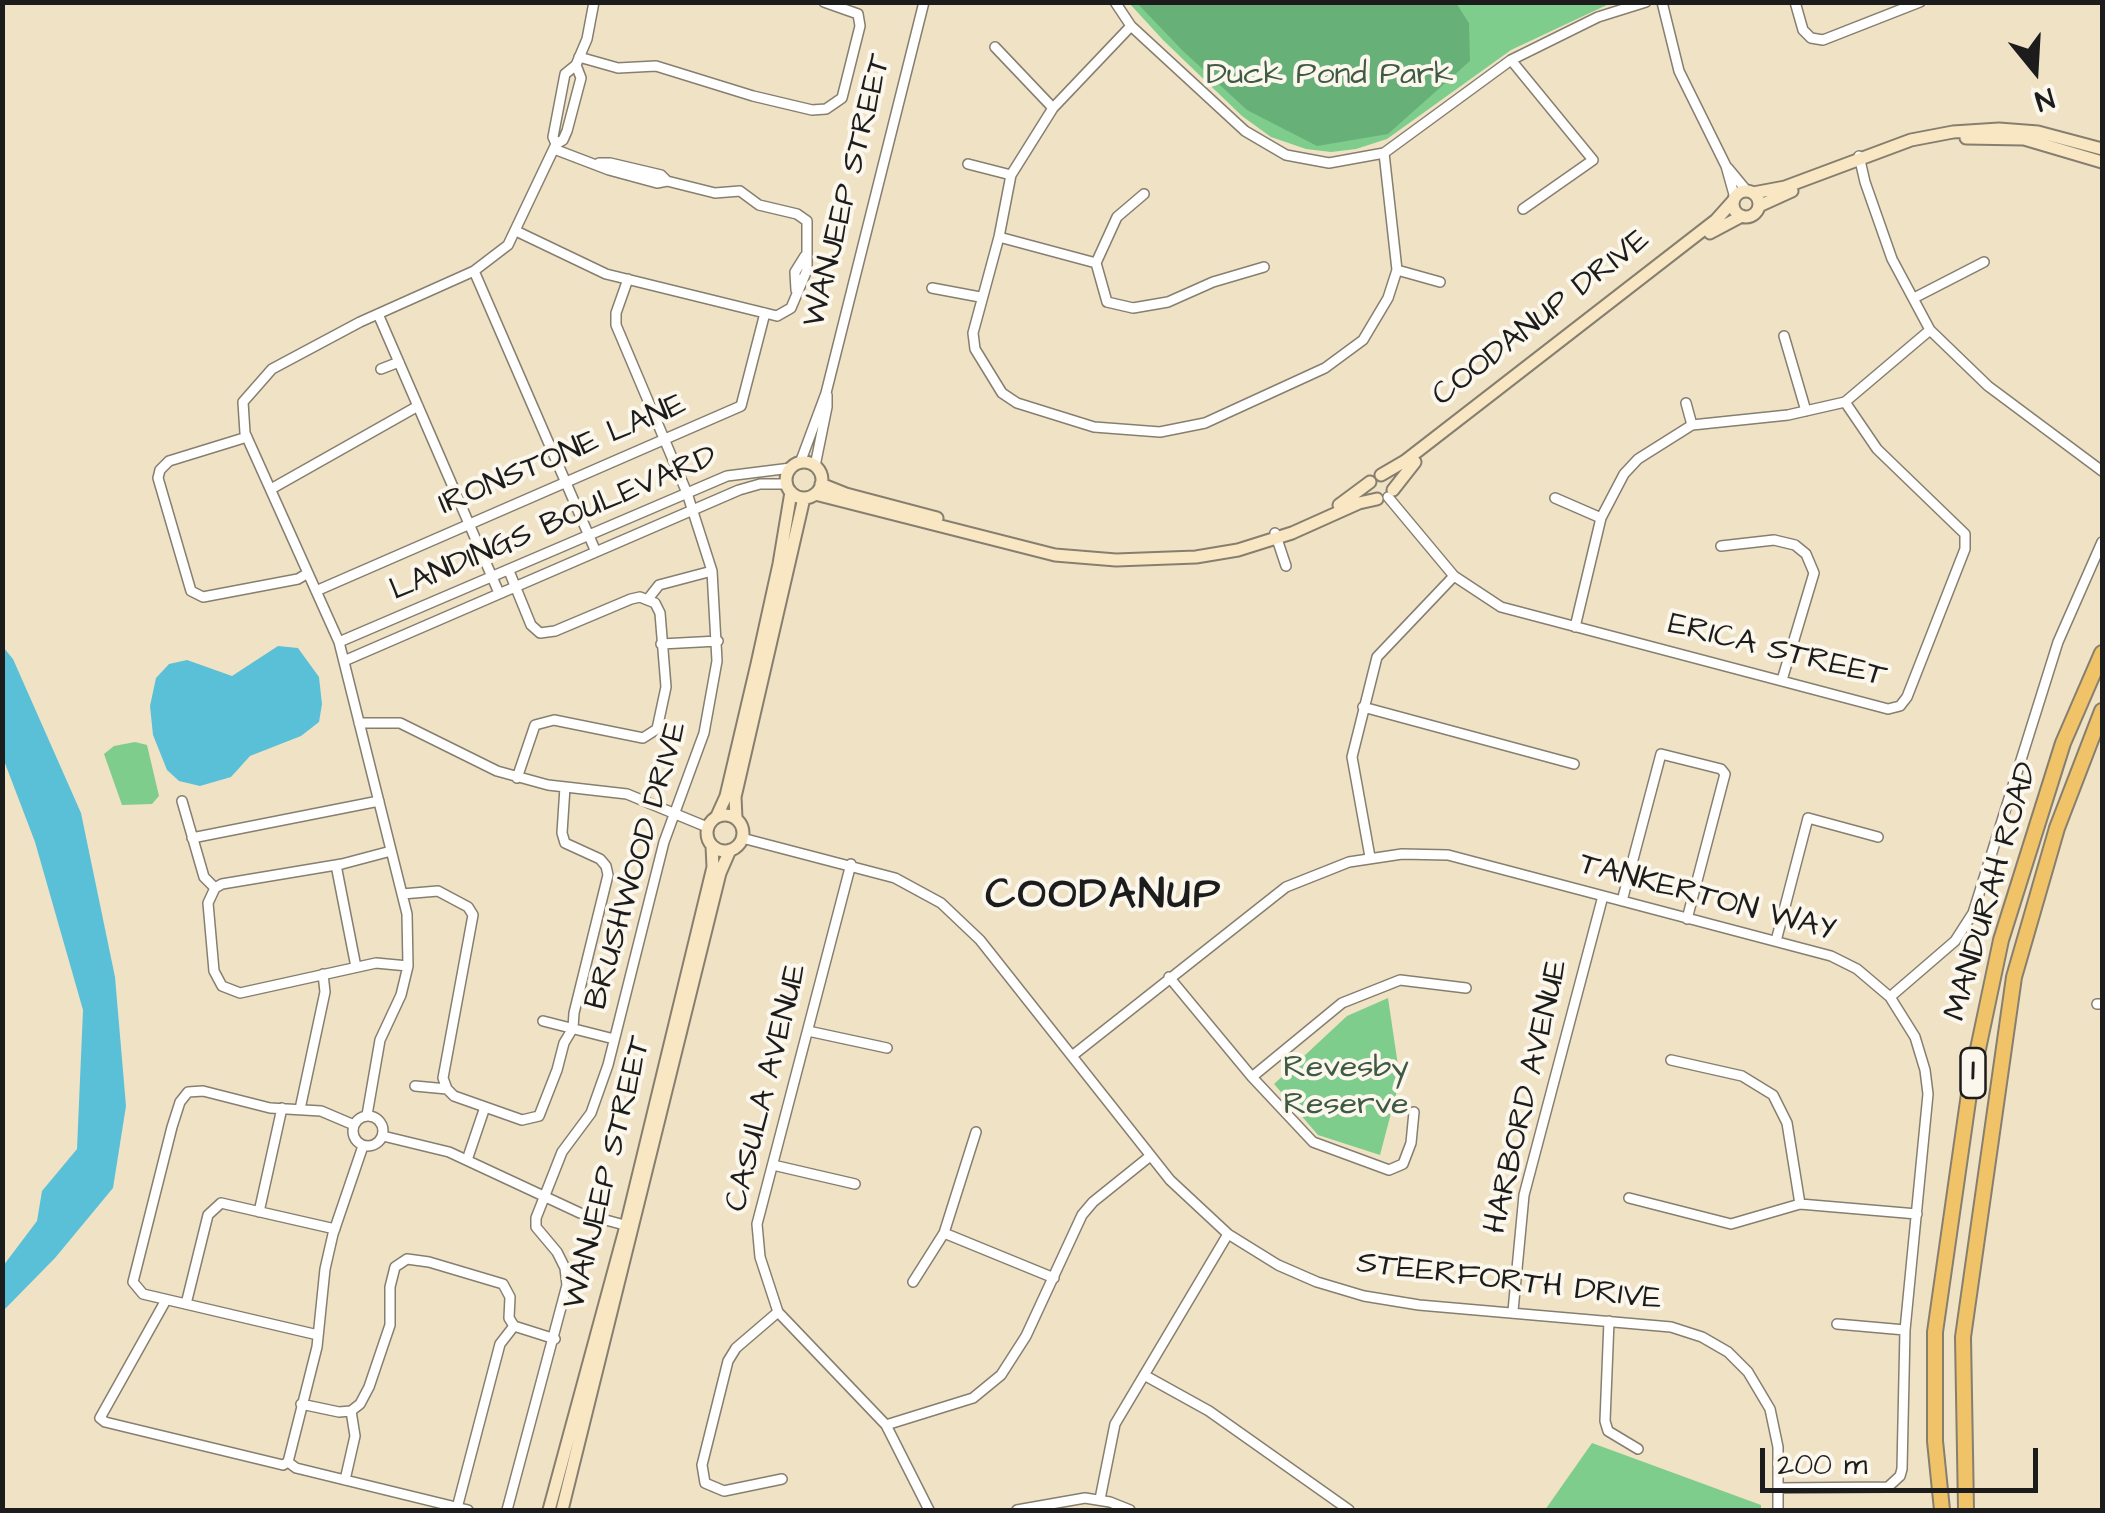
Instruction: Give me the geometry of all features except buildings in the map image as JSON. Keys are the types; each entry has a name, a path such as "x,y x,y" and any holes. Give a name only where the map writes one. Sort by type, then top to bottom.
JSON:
{"highway":[{"name":"MANDURAH ROAD","path":"1942,1510 1935,1441 1935,1332 1970,1087 2001,940 2064,743 2102,653"},
{"name":"MANDURAH ROAD","path":"1966,1510 1963,1336 2014,977 2057,828 2102,711"}],"main road":[{"path":"1860,160 1759,206 1753,215 1736,212 1734,200 1750,192 1784,187 1911,140 2000,129 2038,132 2102,148"},
{"path":"1962,134 2024,139 2102,162"},
{"path":"1750,192 1759,206"},
{"name":"COODANUP DRIVE","path":"1276,535 1344,502 1406,461 1716,220 1734,200"},
{"name":"COODANUP DRIVE","path":"789,488 846,494 1082,552 1186,552 1276,535 1386,495 1412,464 1698,240 1742,216"},
{"path":"796,466 815,466 821,474 735,798 742,838 730,850 712,846 707,827 718,816 726,796 780,564 789,488 796,466"},
{"path":"1375,478 1390,479 1386,495 1370,494 1375,478"},
{"path":"718,816 736,818"},
{"name":"WANJEEP STREET","path":"562,1510 713,867 712,846"},
{"name":"WANJEEP STREET","path":"549,1510 630,1226 720,873 730,850"}],"street":[{"path":"354,1125 367,1115 380,1040 401,995 408,966 410,948 402,894 339,642 247,438 243,402 272,369 474,270 508,245 555,146 564,140 581,78 578,61 594,2"},
{"path":"578,61 618,68 656,66 752,96 812,110 826,109 842,98 860,26 858,14 824,2"},
{"name":"WANJEEP STREET","path":"796,466 826,393 924,2"},
{"path":"1115,2 1131,26 1245,132 1286,155 1330,163 1384,153 1511,60 1585,23 1646,2"},
{"path":"1662,2 1679,71 1726,166 1734,200"},
{"path":"1795,2 1810,38 1824,40 1920,2"},
{"path":"1131,26 1053,108 1011,174 973,333 976,349 1002,393 1016,403 1094,427 1160,432 1205,423 1326,368 1363,340 1388,298 1397,270 1384,153"},
{"path":"995,46 1053,108"},
{"path":"1511,60 1593,160 1522,209"},
{"path":"555,146 554,124 565,74 578,61"},
{"path":"516,231 576,261 628,280 777,316 788,313 807,270 808,221 760,205 740,191 715,193 666,181 657,183 609,170 555,146"},
{"path":"1860,160 1892,258 1930,330 1988,386 2102,471"},
{"path":"968,164 1011,174"},
{"path":"1726,166 1750,192"},
{"path":"1144,194 1117,217 1096,263 1107,302 1134,308 1168,302 1213,282 1264,267"},
{"path":"999,237 1096,263"},
{"path":"1914,298 1984,262"},
{"path":"474,270 596,552"},
{"path":"1397,270 1440,282"},
{"name":"BRUSHWOOD DRIVE","path":"507,1510 556,1339 567,1285 565,1268 557,1252 536,1228 543,1196 562,1152 591,1113 673,812 704,733 713,692 718,641 712,570 693,510 616,325 616,313 628,280"},
{"path":"932,288 980,297"},
{"name":"IRONSTONE LANE","path":"316,591 741,406 765,313"},
{"path":"378,314 499,594"},
{"path":"1576,627 1601,518 1624,474 1638,458 1692,425 1806,411 1845,402 1930,330"},
{"path":"1784,336 1806,411"},
{"path":"381,369 399,362"},
{"name":"WANJEEP STREET","path":"815,466 828,406 826,393"},
{"name":"ERICA STREET","path":"1386,495 1454,576 1501,607 1888,709 1900,706 1908,697 1965,549 1965,534 1877,449 1845,402"},
{"path":"1686,403 1692,425"},
{"path":"271,490 418,406"},
{"path":"247,438 169,461 160,470 158,478 191,591 202,597 298,579 308,573"},
{"name":"LANDINGS BOULEVARD","path":"339,642 727,476 796,466"},
{"name":"LANDINGS BOULEVARD","path":"344,661 693,510 760,484 789,488"},
{"path":"1555,498 1601,518"},
{"path":"1276,535 1286,566"},
{"path":"1721,546 1774,540 1795,544 1806,554 1814,573 1782,680"},
{"path":"1890,996 1955,941 1973,913 2058,642 2102,542"},
{"path":"648,599 659,586 712,570"},
{"path":"509,571 531,624 540,633 546,634 631,598 648,599 658,607 666,687 653,733 637,738 570,722 539,722 532,730 517,778"},
{"path":"1370,857 1352,757 1377,657 1454,576"},
{"path":"661,644 718,641"},
{"path":"1363,707 1574,764"},
{"path":"360,723 400,723 517,778 565,788 628,794 707,827"},
{"path":"1622,901 1662,754 1722,768 1724,774 1687,919"},
{"path":"402,894 438,891 468,907 473,915 443,1078 447,1090 522,1120 538,1116 573,1028 608,875 600,860 566,842 562,833 565,788"},
{"path":"192,838 379,801"},
{"path":"182,802 204,878 215,888"},
{"path":"1776,940 1808,818 1878,837"},
{"name":"STEERFORTH DRIVE","path":"742,838 894,878 941,903 980,940 1148,1156 1194,1205 1228,1234 1296,1274 1364,1296 1420,1305 1513,1310 1670,1327 1702,1337 1738,1361 1756,1383 1770,1410 1776,1436 1778,1510"},
{"path":"391,851 215,888 208,902 214,971 222,986 240,993 376,963 408,966"},
{"name":"TANKERTON WAY","path":"1072,1056 1286,887 1315,873 1370,857 1448,855 1776,940 1832,956 1857,969 1890,996 1915,1037 1928,1094 1905,1330 1903,1459 1900,1476 1888,1487 1779,1488"},
{"name":"CASULA AVENUE","path":"851,864 757,1224 760,1257 778,1312 886,1424 929,1510"},
{"path":"336,865 356,967"},
{"name":"HARBORD AVENUE","path":"1513,1310 1524,1195 1602,896"},
{"path":"300,1109 325,992 323,974"},
{"path":"1170,977 1313,1142 1389,1170 1403,1164 1411,1143 1414,1112"},
{"path":"1252,1076 1342,1003 1400,980 1466,988"},
{"path":"543,1021 614,1038"},
{"path":"808,1031 888,1048"},
{"path":"1671,1060 1742,1076 1773,1096 1787,1123 1800,1204"},
{"path":"414,1086 447,1090"},
{"path":"318,1335 143,1294 133,1282 180,1102 188,1092 203,1091 261,1106 320,1112 354,1125"},
{"path":"466,1160 484,1107"},
{"path":"259,1212 282,1108"},
{"path":"354,1125 356,1141 363,1146 379,1143 383,1126 377,1118 367,1115"},
{"path":"913,1282 944,1233 976,1132"},
{"path":"383,1136 448,1152 580,1213 630,1226"},
{"path":"166,1300 100,1418 283,1465 288,1462 318,1335 334,1228 363,1146"},
{"path":"886,1424 972,1398 1001,1375 1026,1336 1082,1215 1148,1156"},
{"path":"772,1165 855,1184"},
{"path":"1629,1198 1730,1224 1800,1204 1917,1214"},
{"path":"186,1304 212,1208 221,1204 334,1228"},
{"path":"944,1233 1054,1278"},
{"path":"1100,1499 1115,1424 1228,1234"},
{"path":"301,1404 339,1412 351,1411 360,1404 390,1325 390,1287 395,1267 402,1261 419,1260 498,1282 508,1293 509,1318 514,1326 556,1339"},
{"path":"778,1312 736,1348 728,1361 702,1466 705,1483 724,1491 782,1479"},
{"path":"1609,1321 1605,1421 1608,1431 1638,1449"},
{"path":"1836,1324 1905,1330"},
{"path":"288,1462 296,1468 463,1509 500,1344 514,1326"},
{"path":"1144,1375 1209,1411 1349,1510"},
{"path":"344,1480 355,1436 351,1411"},
{"path":"1017,1510 1064,1500 1100,1499 1130,1510"}],"green space":[{"name":"Duck Pond Park","path":"1129,3 1611,3 1511,50 1387,139 1331,152 1306,149 1271,137 1242,116"},
{"name":"Duck Pond Park","path":"1137,3 1456,3 1469,23 1470,61 1388,134 1317,146 1247,110"},
{"path":"135,742 147,745 159,796 152,804 122,805 104,754 114,746"},
{"name":"Revesby Reserve","path":"1388,998 1400,1079 1380,1155 1318,1135 1274,1084 1347,1016"},
{"path":"1592,1443 1761,1505 1761,1510 1545,1510"}],"water":[{"path":"278,646 298,648 319,677 319,722 301,736 250,756 231,777 200,786 179,781 167,770 153,735 150,706 156,678 169,664 187,660 232,676"},
{"path":"3,647 13,659 81,813 115,977 126,1106 113,1188 55,1258 3,1311 3,1266 37,1221 42,1191 77,1149 83,1010 35,842 3,758"}],"district":[{"name":"COODANUP","path":"1104,898"}]}
